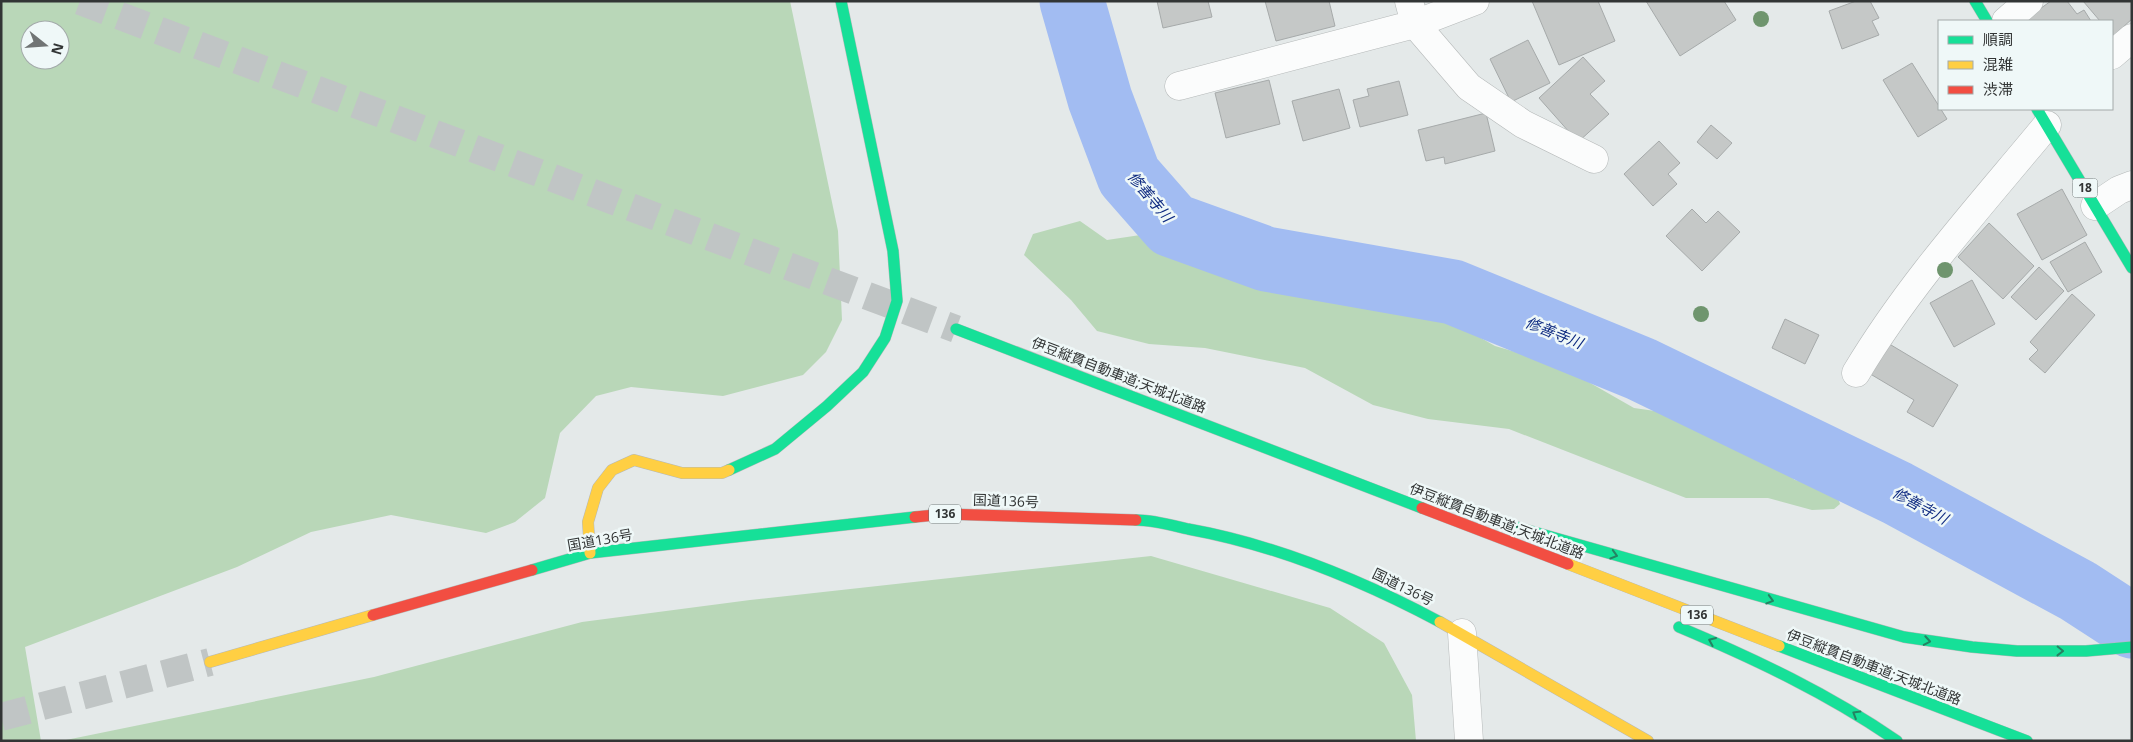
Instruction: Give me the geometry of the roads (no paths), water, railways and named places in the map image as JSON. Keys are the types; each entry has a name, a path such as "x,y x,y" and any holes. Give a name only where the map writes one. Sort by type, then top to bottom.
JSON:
{"main road":[{"path":"590,553 588,522 598,488 612,470 634,460 682,473 722,473 775,449 827,406 863,372 885,338 897,301 893,251 841,1"},
{"path":"1975,1 1985,20"},
{"name":"18","path":"2044,114 2132,268"},
{"name":"伊豆縦貫自動車道;天城北道路","path":"956,329 2027,741"},
{"path":"1348,479 1471,514"},
{"path":"1422,508 1485,544 1513,555"},
{"name":"国道136号","path":"210,662 590,553 945,514 1143,520 1228,536 1297,558 1385,593 1462,633 1648,741"},
{"path":"1500,522 1904,637 1959,647 2011,651 2070,652 2132,647"},
{"path":"1668,622 1798,680 1869,721 1897,741"}],"street":[{"path":"1179,86 1412,12 1475,1"},
{"path":"2007,20 2029,1"},
{"path":"1412,12 1469,87 1523,124 1594,159"},
{"path":"2113,54 2132,38"},
{"path":"1856,373 1873,344 2044,114"},
{"path":"2095,206 2119,190 2132,185"},
{"path":"1462,633 1469,741"}],"waterway":[{"name":"修善寺川","path":"1072,1 1100,99 1129,176 1172,225 1266,259 1453,292 1641,369 1897,493 2078,591 2132,626"}],"tunnel":[{"path":"80,1 956,329"},
{"path":"1,717 210,662"}]}
